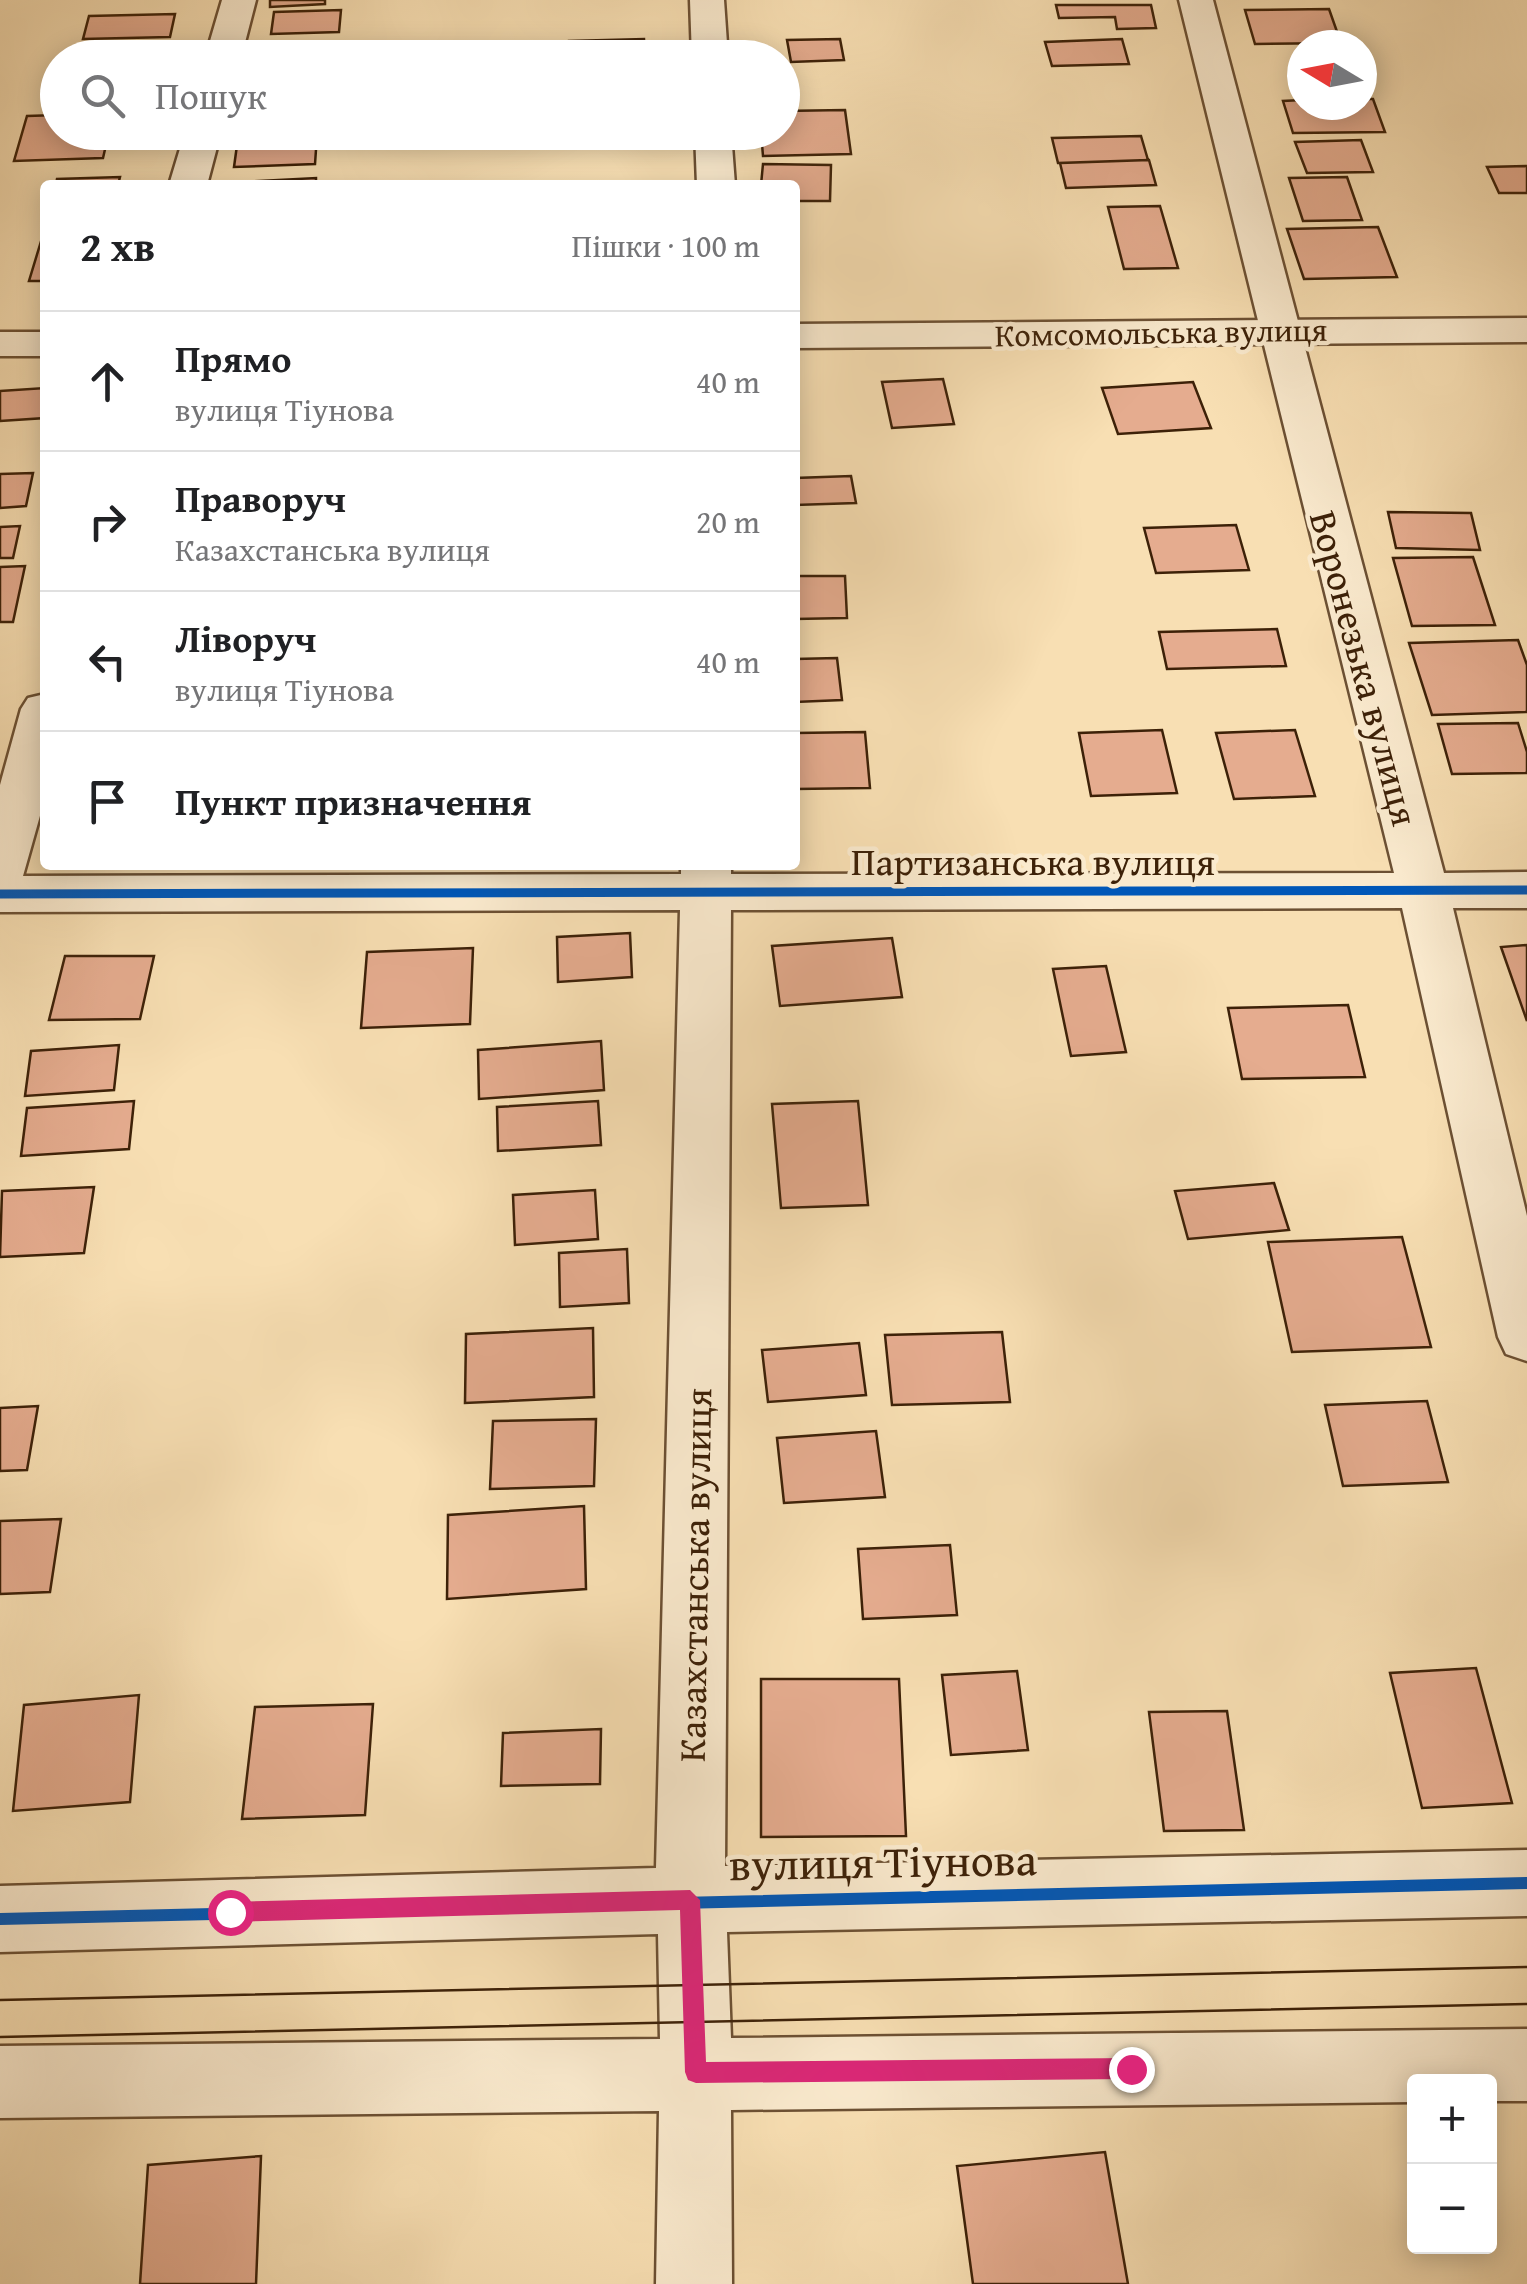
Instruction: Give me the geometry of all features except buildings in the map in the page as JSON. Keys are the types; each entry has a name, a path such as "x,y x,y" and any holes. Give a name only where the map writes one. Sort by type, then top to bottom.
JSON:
{"street":[{"path":"228,40 239,0"},
{"path":"707,0 709,40"},
{"name":"Воронезька вулиця","path":"1196,0 1423,890 1527,1337"},
{"path":"189,180 198,150"},
{"path":"715,150 716,180"},
{"name":"Комсомольська вулиця","path":"800,336 1527,330"},
{"path":"0,344 40,344"},
{"path":"0,872 40,726"},
{"name":"Партизанська вулиця","path":"0,894 705,879 1527,890"},
{"name":"Казахстанська вулиця","path":"694,2284 696,1985 690,1900 705,879"},
{"name":"вулиця Тіунова","path":"0,1919 1527,1883"},
{"path":"0,2082 1527,2066"}],"tram line":[{"path":"0,2000 1527,1967"},
{"path":"0,2037 1527,2004"}],"cycle path":[{"path":"0,894 1527,890"},
{"path":"0,1919 1527,1883"}],"route":[{"path":"230,1912 690,1900 696,1985 696,2072 1131,2069"}]}
